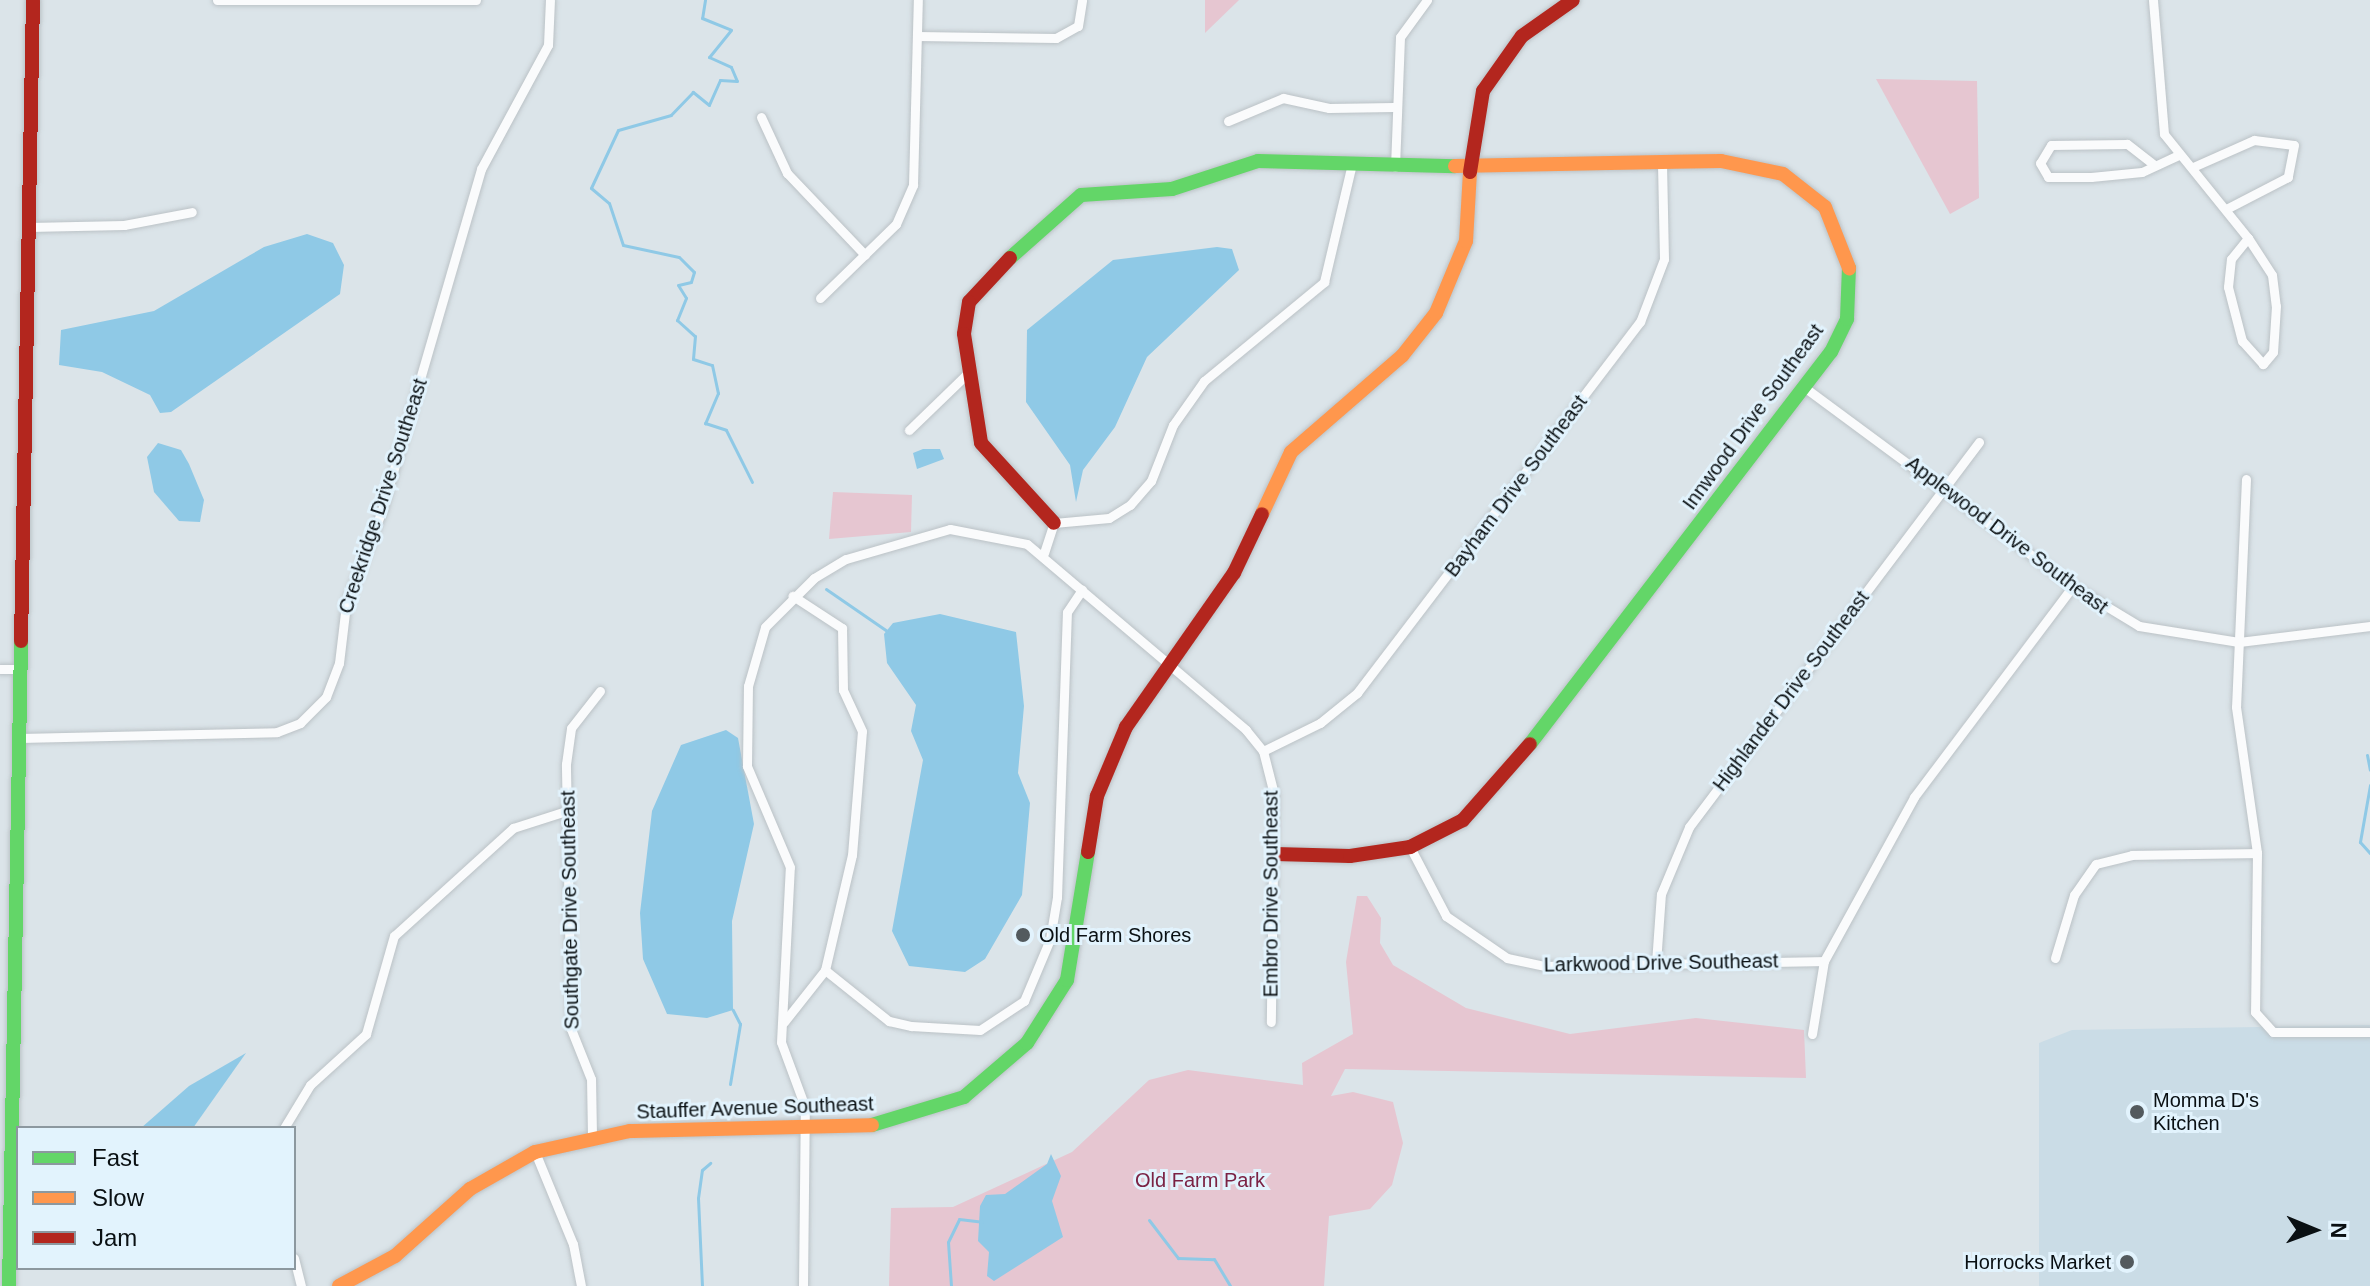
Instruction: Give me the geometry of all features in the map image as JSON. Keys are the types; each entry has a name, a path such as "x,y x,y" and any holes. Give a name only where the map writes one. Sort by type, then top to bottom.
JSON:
{"street":[{"path":"9,1286 33,0"},
{"path":"217,0 476,0"},
{"name":"Creekridge Drive Southeast","path":"20,738 277,732 300,723 326,697 339,663 346,604 382,510 481,169 548,45 550,0"},
{"path":"820,298 896,224 913,185 918,0"},
{"path":"917,36 1056,38 1078,26 1082,0"},
{"path":"1395,167 1394,107 1400,37 1427,0"},
{"name":"Stauffer Avenue Southeast","path":"339,1286 395,1256 470,1189 535,1152 592,1135 882,1125 931,1112 964,1097 1027,1043 1067,980 1110,758 1167,666 1234,573 1291,452 1402,356 1436,313 1466,241 1476,111 1499,61 1525,32 1573,0"},
{"path":"2153,0 2158,107 2178,155 2193,167 2228,208 2248,238 2272,275 2276,306 2273,352 2263,364 2242,341 2228,287 2231,259 2248,238"},
{"path":"1228,121 1283,98 1329,108 1394,107"},
{"path":"761,117 787,173 865,255"},
{"path":"2193,167 2254,140 2294,145 2288,177 2228,208"},
{"path":"2153,164 2127,144 2051,145 2040,163 2048,177 2066,178 2153,164 2178,155"},
{"name":"Innwood Drive Southeast","path":"1054,523 981,443 967,374 969,302 1081,195 1172,189 1258,161 1351,168 1662,161 1746,163 1783,174 1814,195 1837,225 1851,273 1847,319 1804,387 1490,796 1410,847 1350,856 1275,854"},
{"name":"Bayham Drive Southeast","path":"1263,751 1320,723 1357,693 1640,322 1664,259 1662,161"},
{"path":"803,1286 805,1127 781,1042 790,867 747,766 748,686 757,642 793,596 846,559 924,533 992,532 1044,553 1054,523 1109,518 1130,505 1204,381 1324,282 1351,168"},
{"path":"29,227 124,225 192,212"},
{"path":"909,430 967,374"},
{"name":"Applewood Drive Southeast","path":"1804,387 2073,586 2139,626 2239,642 2370,626"},
{"name":"Highlander Drive Southeast","path":"1656,963 1661,894 1689,827 1979,442"},
{"path":"2246,479 2238,745 2257,853 2255,1012 2261,1025 2285,1034 2370,1032"},
{"name":"Embro Drive Southeast","path":"1044,553 1167,666 1225,710 1263,751 1274,794 1271,1022"},
{"path":"1812,1034 1824,961 1914,797 2073,586"},
{"path":"825,970 889,1021 911,1026 980,1030 1024,1001 1050,939 1057,897 1067,612 1082,590"},
{"path":"784,1022 825,970 852,855 862,731 843,690 842,628 793,596"},
{"path":"0,669 21,669"},
{"name":"Southgate Drive Southeast","path":"592,1135 591,1079 571,1029 569,810 571,728 600,691"},
{"path":"285,1126 310,1085 366,1034 394,936 513,828 569,810"},
{"name":"Larkwood Drive Southeast","path":"1410,847 1446,916 1507,958 1545,966 1824,961"},
{"path":"2055,958 2074,895 2096,864 2132,855 2257,853"},
{"path":"535,1152 573,1244 581,1286"},
{"path":"296,1266 301,1286"}],"shaded area":[{"path":"2370,1025 2370,1286 2039,1286 2039,1043 2072,1030"}],"green space":[{"path":"1205,0 1239,0 1205,33"},
{"path":"1876,79 1977,81 1979,198 1950,214"},
{"path":"833,492 912,495 911,532 829,539"},
{"name":"Old Farm Park","path":"1357,896 1367,896 1381,918 1380,943 1393,965 1466,1008 1570,1034 1696,1018 1804,1030 1806,1078 1345,1069 1331,1096 1353,1092 1393,1102 1403,1143 1392,1185 1370,1209 1329,1216 1324,1286 889,1286 891,1208 953,1207 1072,1152 1149,1080 1188,1070 1303,1085 1302,1063 1353,1034 1346,962"}],"water":[{"path":"307,234 333,243 344,265 340,294 171,412 160,413 150,395 102,372 59,365 61,330 154,311 264,247"},
{"path":"1217,247 1232,249 1239,270 1147,357 1115,427 1083,470 1076,502 1070,465 1026,402 1027,330 1113,260"},
{"path":"158,443 181,450 189,464 204,500 200,522 179,521 154,492 147,457"},
{"path":"923,449 940,449 944,459 917,469 913,453"},
{"path":"940,614 1016,632 1024,706 1018,773 1030,803 1022,895 985,959 965,972 909,966 892,931 923,760 911,731 916,705 887,663 884,634 893,623"},
{"path":"726,730 738,738 754,824 732,921 733,1010 707,1018 667,1014 643,959 640,913 652,811 681,745"},
{"path":"246,1053 194,1126 143,1126 189,1086"},
{"path":"1051,1154 1061,1176 1052,1201 1063,1237 994,1281 987,1276 989,1252 978,1241 980,1206 986,1195 1005,1194 1047,1164"}],"waterway":[{"path":"705,0 702,18 731,30 709,57 731,67 737,81 720,80 709,105 693,92 671,115 618,130 591,188 609,203 623,245 679,257 694,272 691,282 678,285 686,298 677,320 695,336 693,359 712,365 718,393 705,423 726,430 752,482"},
{"path":"826,589 887,631"},
{"path":"2367,755 2370,770"},
{"path":"2370,785 2360,842 2370,853"},
{"path":"730,1084 740,1024 733,1010"},
{"path":"702,1286 698,1198 702,1170 710,1163"},
{"path":"951,1286 948,1242 959,1219 982,1222"},
{"path":"1149,1220 1178,1258 1214,1259 1230,1286"}],"traffic: fast":[{"path":"1010,258 1081,195 1172,189 1258,161 1455,166"},
{"path":"1530,744 1831,352 1847,319 1849,268"},
{"path":"9,1286 21,641"},
{"path":"872,1125 964,1097 1027,1043 1067,980 1088,852"}],"traffic: slow":[{"path":"1455,166 1721,161 1783,174 1825,207 1849,268"},
{"path":"1262,514 1291,452 1402,356 1436,313 1466,241 1470,172"},
{"path":"339,1286 395,1256 470,1189 535,1152 630,1131 872,1125"}],"traffic: jam":[{"path":"21,641 33,0"},
{"path":"1470,172 1483,91 1522,36 1573,0"},
{"path":"1010,258 969,302 964,334 981,443 1054,523"},
{"path":"1088,852 1097,796 1126,727 1234,573 1262,514"},
{"path":"1275,854 1350,856 1410,847 1463,820 1530,744"}],"place":[{"name":"Old Farm Shores","path":"1023,935"},
{"name":"Momma D's Kitchen","path":"2137,1112"},
{"name":"Horrocks Market","path":"2127,1262"}]}
